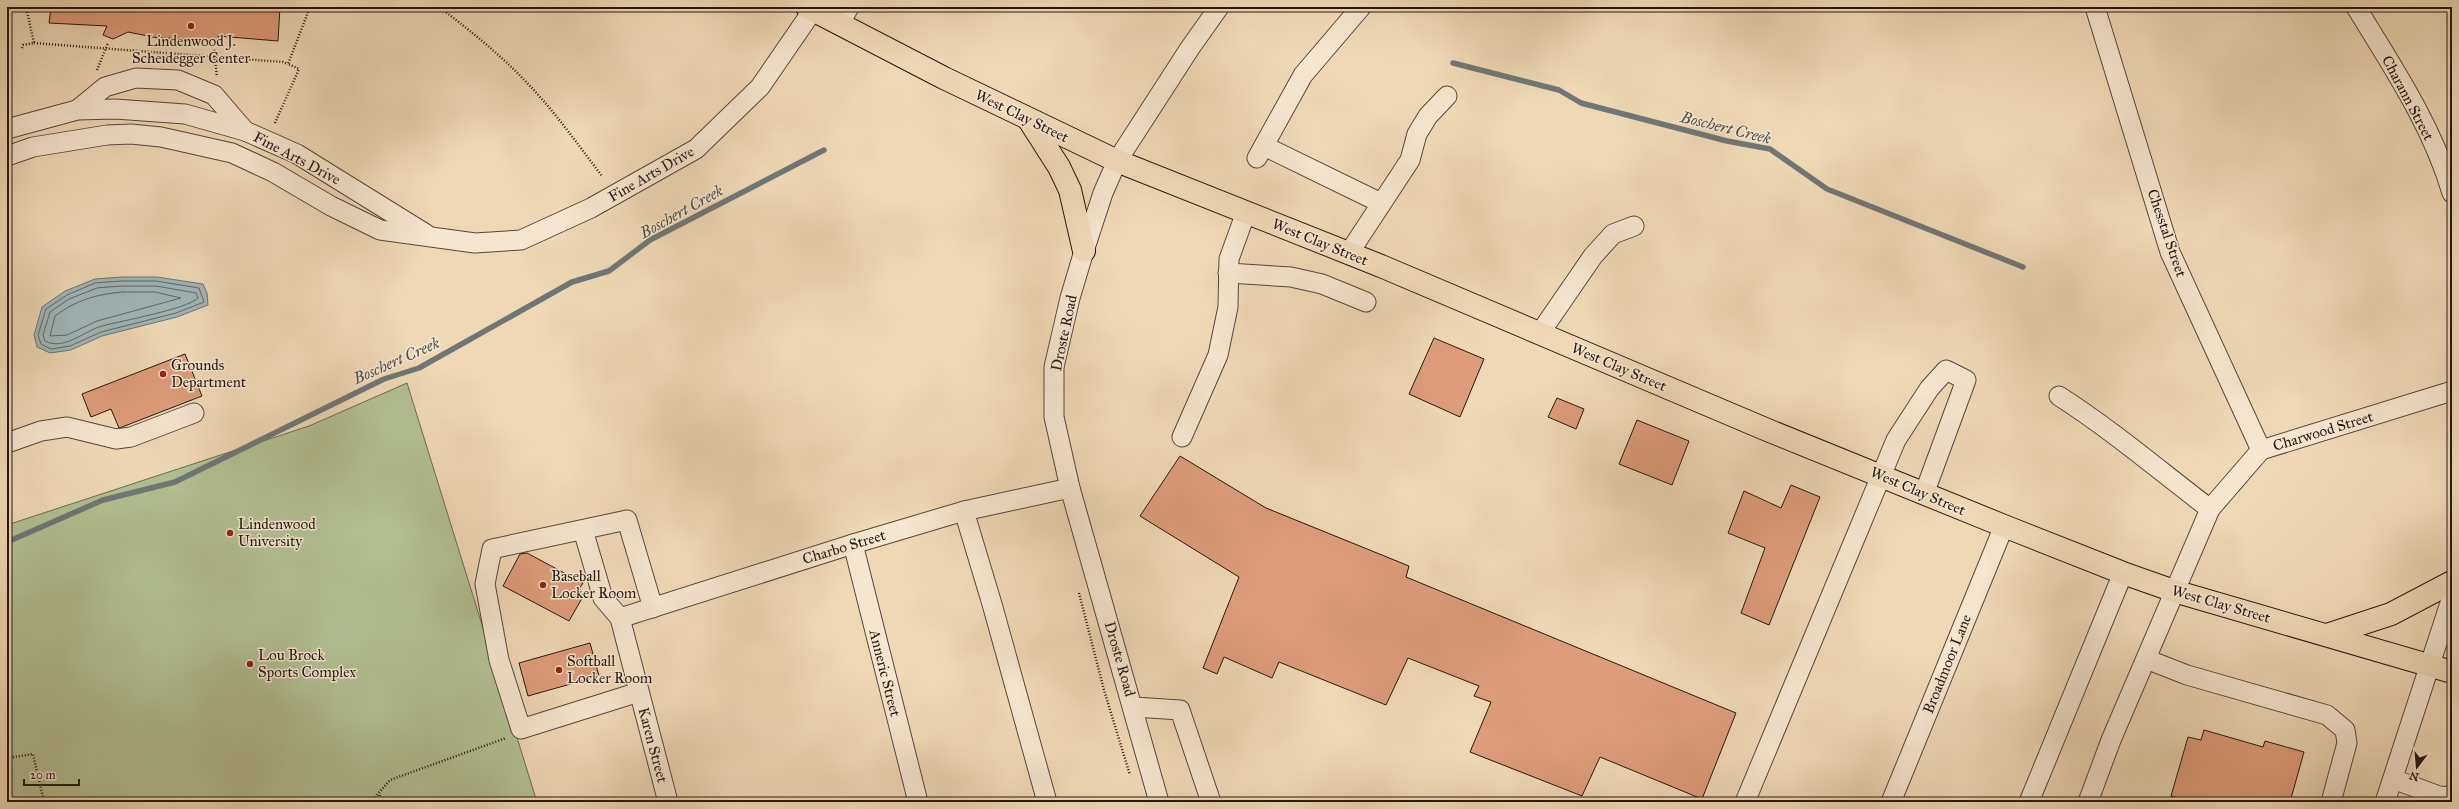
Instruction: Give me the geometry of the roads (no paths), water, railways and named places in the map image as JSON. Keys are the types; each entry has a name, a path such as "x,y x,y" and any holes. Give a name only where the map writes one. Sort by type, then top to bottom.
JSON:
{"main road":[{"name":"West Clay Street","path":"810,9 844,15 1030,120 1118,162 1349,253 1924,494 2123,573 2174,591 2452,672"},
{"path":"1030,120 1059,167 1070,190 1084,251"},
{"path":"2327,635 2391,614 2452,582"}],"street":[{"name":"Droste Road","path":"1159,802 1134,708 1070,488 1054,417 1054,367 1070,298 1103,193 1118,162 1190,48 1219,7"},
{"path":"1361,7 1303,75 1260,152 1381,202"},
{"name":"Chesstal Street","path":"2095,7 2170,252 2261,450"},
{"name":"Charann Street","path":"2356,7 2409,94 2445,168 2452,193"},
{"name":"Fine Arts Drive","path":"7,156 33,147 107,135 131,134 161,137 232,153 273,172 331,206 380,230 475,243 521,240 591,208 696,149 760,86 793,41 810,9"},
{"path":"77,110 105,87 136,78 178,80 214,95 245,131"},
{"path":"1349,253 1381,202 1410,160 1417,134 1428,116 1447,96"},
{"name":"Fine Arts Drive","path":"7,129 77,110 115,108 186,114 245,131 297,154 432,238"},
{"path":"1182,437 1218,355 1228,306 1229,259 1246,212"},
{"path":"1540,333 1593,256 1613,234 1634,226"},
{"path":"1228,273 1299,279 1322,284 1366,302"},
{"path":"1745,802 1880,475 1896,440 1929,389 1946,370 1966,380 1924,494"},
{"name":"Charwood Street","path":"2088,802 2174,591 2210,509 2261,450 2452,391"},
{"path":"2059,396 2107,427 2125,444 2210,509"},
{"path":"7,443 41,431 67,427 116,439 131,437 194,413"},
{"name":"Charbo Street","path":"620,618 853,544 964,511 1070,488"},
{"path":"964,511 999,625 1047,802"},
{"path":"639,692 521,728 499,660 485,584 492,549 626,520 653,608"},
{"name":"Broadmoor Lane","path":"1891,802 2004,526"},
{"path":"583,530 603,598 620,618"},
{"name":"Anneric Street","path":"853,544 918,802"},
{"path":"2029,802 2123,573"},
{"path":"2385,802 2431,667 2452,597"},
{"name":"Karen Street","path":"620,618 668,802"},
{"path":"2146,659 2187,675 2327,715 2345,730 2347,743 2330,802"},
{"path":"1134,708 1180,710 1211,802"},
{"path":"2393,780 2439,796 2450,797 2452,794"}],"water":[{"path":"157,277 203,284 207,293 208,305 177,317 102,336 71,350 50,353 37,347 34,335 42,307 65,291 95,279"}],"waterway":[{"name":"Boschert Creek","path":"1453,63 1559,90 1581,103 1727,141 1770,149 1827,189 2023,267"},
{"name":"Boschert Creek","path":"7,542 103,500 175,482 384,379 419,368 572,282 609,271 650,240 824,150"}],"place":[{"name":"Lindenwood J. Scheidegger Center","path":"191,26"},
{"name":"Grounds Department","path":"163,374"},
{"name":"Lindenwood University","path":"230,533"},
{"name":"Baseball Locker Room","path":"543,585"},
{"name":"Lou Brock Sports Complex","path":"250,664"},
{"name":"Softball Locker Room","path":"559,670"}]}
